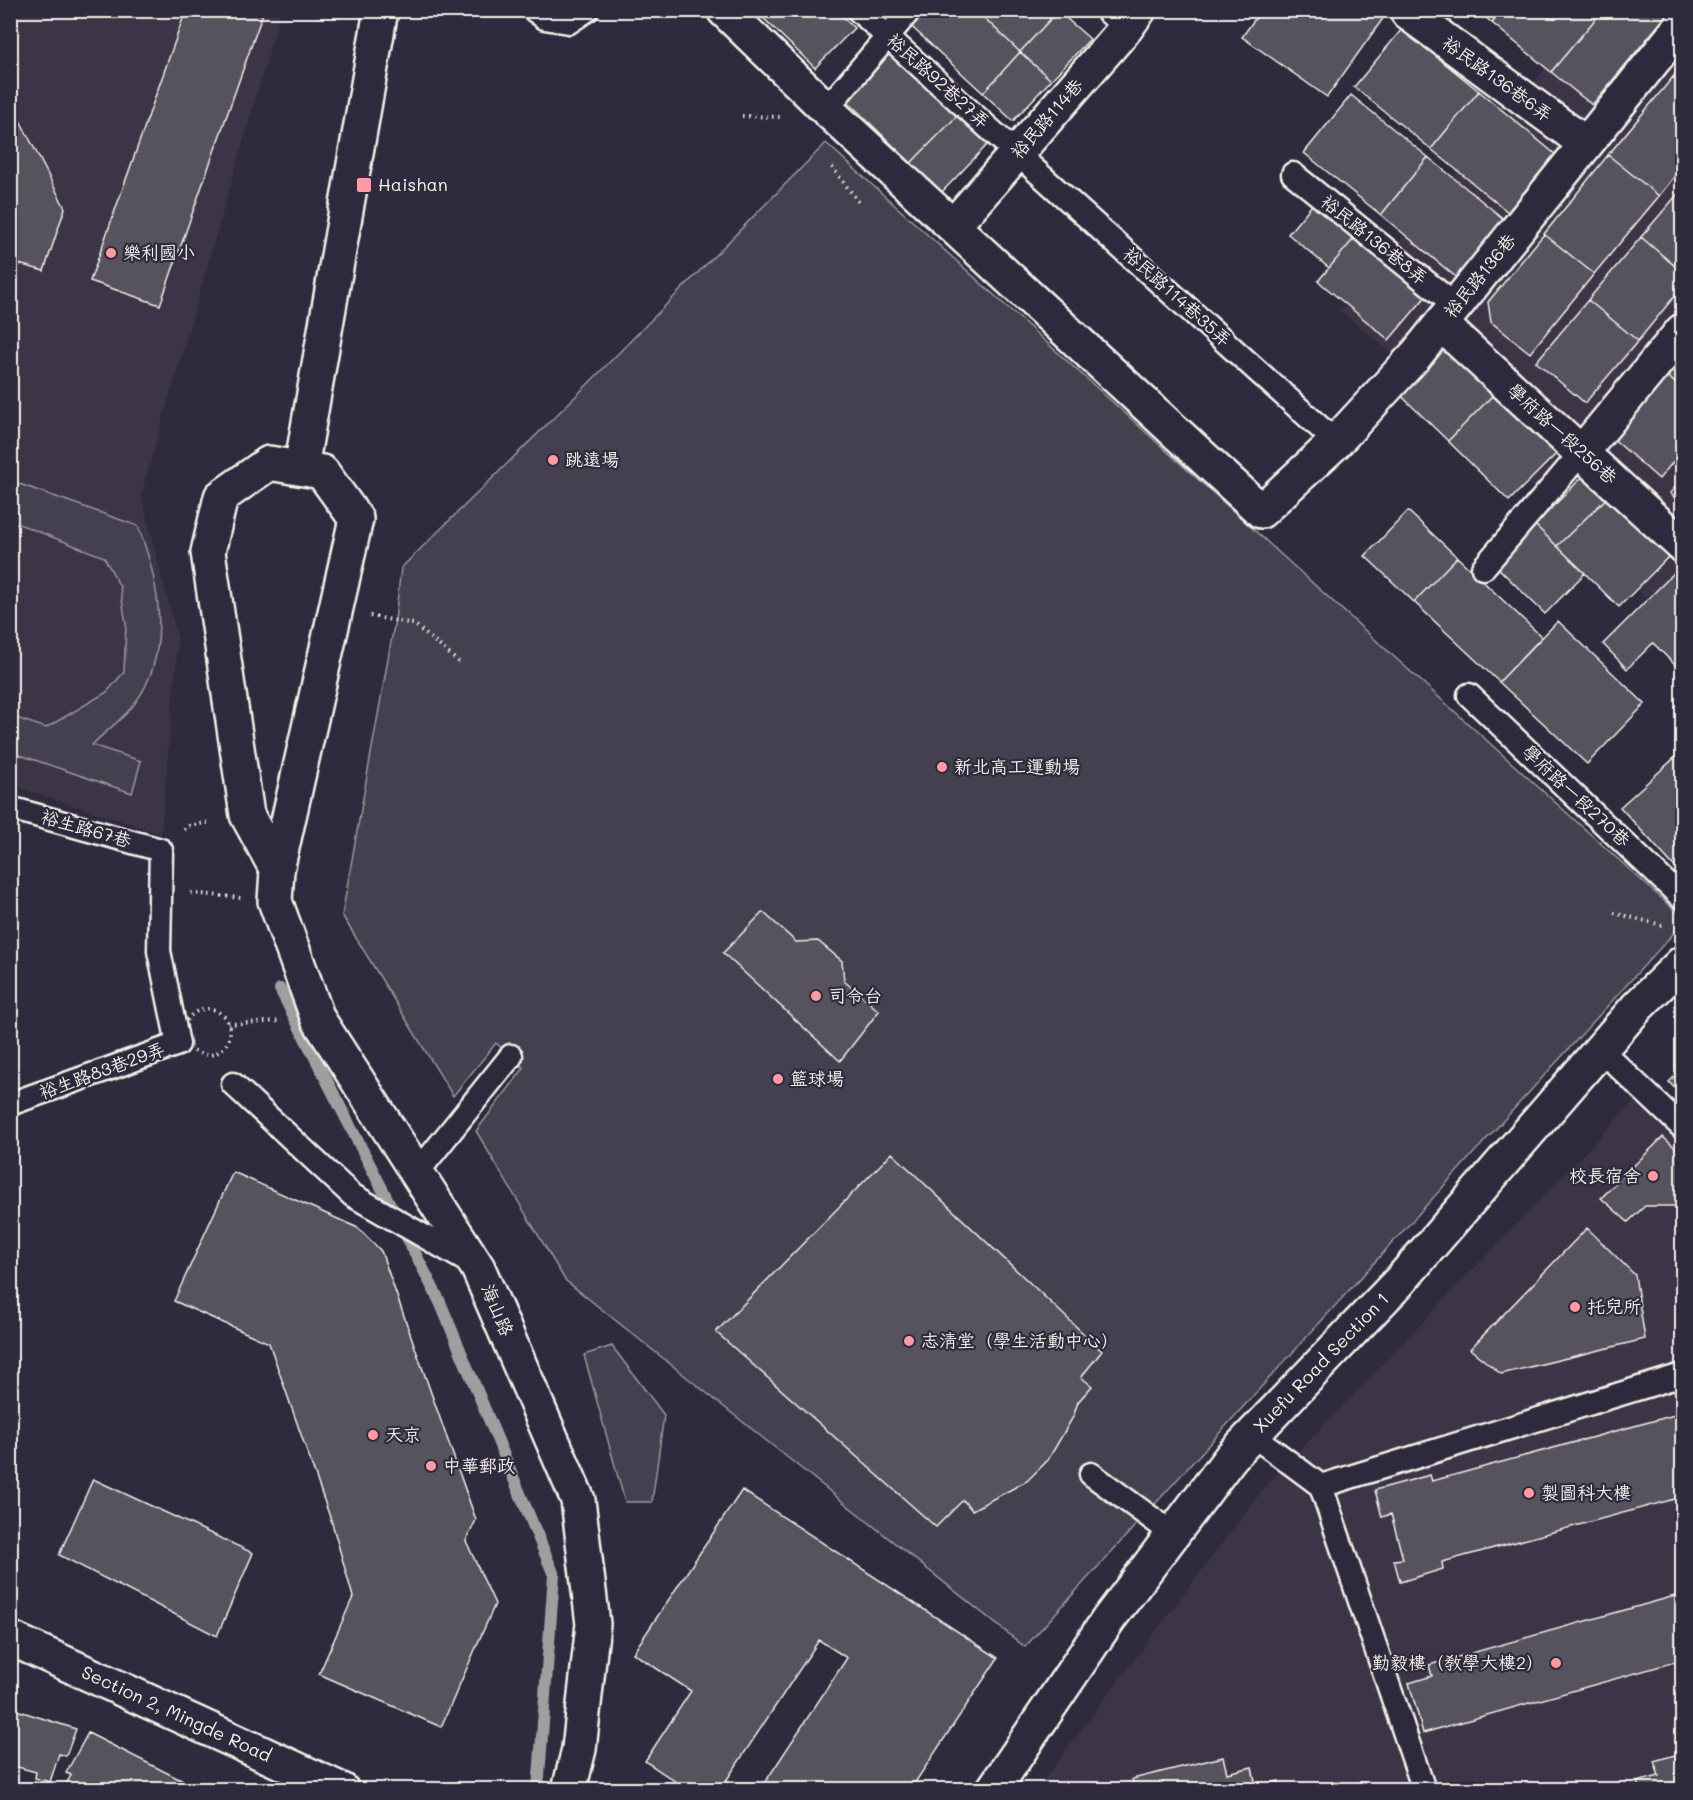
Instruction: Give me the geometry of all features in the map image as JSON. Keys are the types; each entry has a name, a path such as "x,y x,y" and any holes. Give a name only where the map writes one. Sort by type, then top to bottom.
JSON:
{"street":[{"path":"301,468 381,10"},
{"path":"724,10 826,109 953,226"},
{"name":"裕民路136巷6弄","path":"1408,13 1586,144"},
{"name":"裕民路114巷","path":"953,226 1017,152 1124,16"},
{"name":"裕民路136巷","path":"953,226 1261,511 1336,442 1448,315 1683,25"},
{"name":"學府路一段256巷","path":"1448,315 1582,452 1683,545"},
{"path":"1582,452 1683,331"},
{"path":"247,815 208,552 222,497 269,463 322,472 356,519 276,886"},
{"name":"海山路","path":"247,815 276,886 318,1019 478,1268 578,1500 593,1624 579,1749 569,1790"},
{"name":"Xuefu Road Section 1","path":"993,1790 1108,1620 1251,1434 1399,1282 1638,1006 1683,963"},
{"name":"Section 2, Mingde Road","path":"10,1638 342,1790"}],"lane":[{"path":"534,10 545,18 569,22 587,10"},
{"name":"裕民路92巷27弄","path":"858,10 1017,152"},
{"path":"826,109 910,10"},
{"name":"裕民路114巷35弄","path":"1017,152 1336,442"},
{"name":"裕民路136巷8弄","path":"1293,174 1448,315"},
{"path":"1483,568 1582,452"},
{"name":"學府路一段270巷","path":"1469,695 1683,898"},
{"name":"裕生路67巷","path":"10,808 161,850"},
{"name":"裕生路83巷29弄","path":"10,1104 178,1044 159,951 161,850"},
{"path":"1601,1050 1683,1127"},
{"path":"417,1173 511,1056"},
{"path":"232,1083 352,1195 478,1268"},
{"path":"1321,1486 1683,1375"},
{"path":"1251,1434 1321,1486 1424,1790"},
{"path":"1091,1473 1173,1534"}],"path":[{"path":"376,617 414,624 461,664"},
{"path":"247,815 189,826 161,850 191,893 276,886"},
{"path":"1614,913 1668,927"},
{"path":"228,1024 318,1019"}],"shaded area":[{"name":"樂利國小","path":"11,11 281,11 141,495 178,641 161,834 11,785"},
{"path":"1594,11 1682,11 1682,633 1399,359 1340,311"},
{"name":"新北高工運動場","path":"826,143 1682,917 1682,924 1025,1647 565,1280 476,1131 524,1068 496,1043 453,1096 342,915 395,620 401,568 580,392"},
{"path":"11,481 138,526 152,570 159,616 154,662 147,683 135,703 92,745 141,761 132,793 11,752 11,716 46,728 107,692 124,672 126,624 120,587 104,557 11,521"},
{"path":"1638,1097 1682,1140 1682,1789 1036,1790 1263,1489"},
{"path":"612,1346 664,1415 652,1502 625,1502 584,1355"}],"building":[{"path":"186,10 264,10 160,305 90,281"},
{"path":"755,10 836,10 854,28 815,68"},
{"path":"907,10 976,10 1020,52 983,93 901,17"},
{"path":"976,10 1058,10 1058,11 1020,52"},
{"path":"1261,10 1389,10 1327,97 1242,37"},
{"path":"1477,10 1503,10 1492,23"},
{"path":"1503,10 1603,10 1551,72 1492,23"},
{"path":"1603,10 1671,10 1592,105 1551,72"},
{"path":"1058,11 1090,39 1051,80 1020,52"},
{"path":"1402,29 1479,91 1431,149 1354,87"},
{"path":"888,48 958,115 911,163 842,96"},
{"path":"1020,52 1051,80 1013,121 983,93"},
{"path":"1682,64 1682,85 1673,77"},
{"path":"1673,77 1682,85 1682,167 1659,196 1608,155"},
{"path":"1479,91 1555,154 1508,212 1431,149"},
{"path":"1351,95 1428,157 1381,215 1304,153"},
{"path":"10,101 65,208 44,271 12,262 10,265"},
{"path":"958,115 988,144 941,193 911,163"},
{"path":"1608,155 1659,196 1594,274 1544,234"},
{"path":"1428,157 1505,220 1457,278 1381,215"},
{"path":"1682,189 1682,272 1641,237"},
{"path":"1321,194 1362,229 1329,268 1288,234"},
{"path":"1362,229 1433,288 1389,340 1318,281"},
{"path":"1544,234 1594,274 1530,353 1491,322 1488,302"},
{"path":"1641,237 1682,272 1682,287 1638,341 1588,300"},
{"path":"1588,300 1638,341 1585,403 1536,362"},
{"path":"1438,329 1499,389 1448,441 1386,381"},
{"path":"1682,352 1682,389 1664,373"},
{"path":"1664,373 1682,389 1682,451 1659,479 1610,436"},
{"path":"1499,389 1561,449 1509,501 1448,441"},
{"path":"1590,469 1613,492 1557,546 1535,525"},
{"path":"1682,480 1682,505 1670,493"},
{"path":"1613,492 1674,551 1619,607 1557,546"},
{"path":"1408,511 1457,557 1414,602 1365,556"},
{"path":"1535,525 1585,573 1545,614 1495,565"},
{"path":"1457,557 1542,637 1499,682 1414,602"},
{"path":"1682,565 1682,672 1653,643 1627,669 1603,644"},
{"path":"1558,621 1645,704 1587,764 1499,682"},
{"path":"1680,753 1682,756 1682,875 1620,807"},
{"name":"司令台","path":"763,912 796,942 818,941 842,961 844,981 879,1011 840,1061 723,953"},
{"path":"1682,1069 1682,1096 1669,1082"},
{"name":"校長宿舍","path":"1663,1137 1682,1154 1682,1206 1645,1206 1628,1222 1601,1198"},
{"name":"志清堂（學生活動中心）","path":"892,1153 1102,1351 1081,1377 1092,1386 1078,1402 1073,1417 1048,1460 1027,1481 972,1510 963,1500 936,1527 716,1332"},
{"name":"天京","path":"233,1172 358,1228 381,1251 476,1520 466,1541 495,1604 441,1727 319,1674 353,1597 332,1523 269,1343 174,1301"},
{"name":"托兒所","path":"1587,1228 1635,1275 1645,1339 1501,1374 1470,1349"},
{"name":"製圖科大樓","path":"1682,1413 1682,1497 1442,1562 1443,1569 1400,1582 1394,1560 1403,1559 1391,1514 1382,1517 1375,1490 1430,1475 1432,1481"},
{"path":"93,1479 253,1553 217,1636 59,1555"},
{"path":"742,1490 998,1658 910,1790 760,1790 847,1658 819,1640 720,1790 688,1790 645,1761 691,1691 633,1653"},
{"name":"勤毅樓（教學大樓2）","path":"1682,1594 1682,1660 1423,1733 1409,1683 1432,1676 1429,1665"},
{"path":"10,1708 76,1729 66,1756 59,1754 50,1782 35,1778 36,1772 10,1765"},
{"path":"88,1733 201,1790 63,1790 71,1775 66,1773"},
{"path":"1682,1753 1682,1790 1639,1790 1637,1782 1659,1776 1654,1761"},
{"path":"1223,1757 1227,1773 1252,1767 1256,1787 1279,1781 1281,1790 1135,1790 1132,1779"}],"waterway":[{"path":"280,989 440,1302 554,1575 538,1790"}],"place":[{"name":"Haishan","path":"364,185"},
{"name":"樂利國小","path":"111,253"},
{"name":"跳遠場","path":"553,460"},
{"name":"新北高工運動場","path":"942,767"},
{"name":"司令台","path":"816,996"},
{"name":"籃球場","path":"778,1079"},
{"name":"校長宿舍","path":"1653,1176"},
{"name":"托兒所","path":"1575,1307"},
{"name":"志清堂（學生活動中心）","path":"909,1341"},
{"name":"天京","path":"373,1435"},
{"name":"中華郵政","path":"431,1466"},
{"name":"製圖科大樓","path":"1529,1493"},
{"name":"勤毅樓（教學大樓2）","path":"1556,1663"}]}
